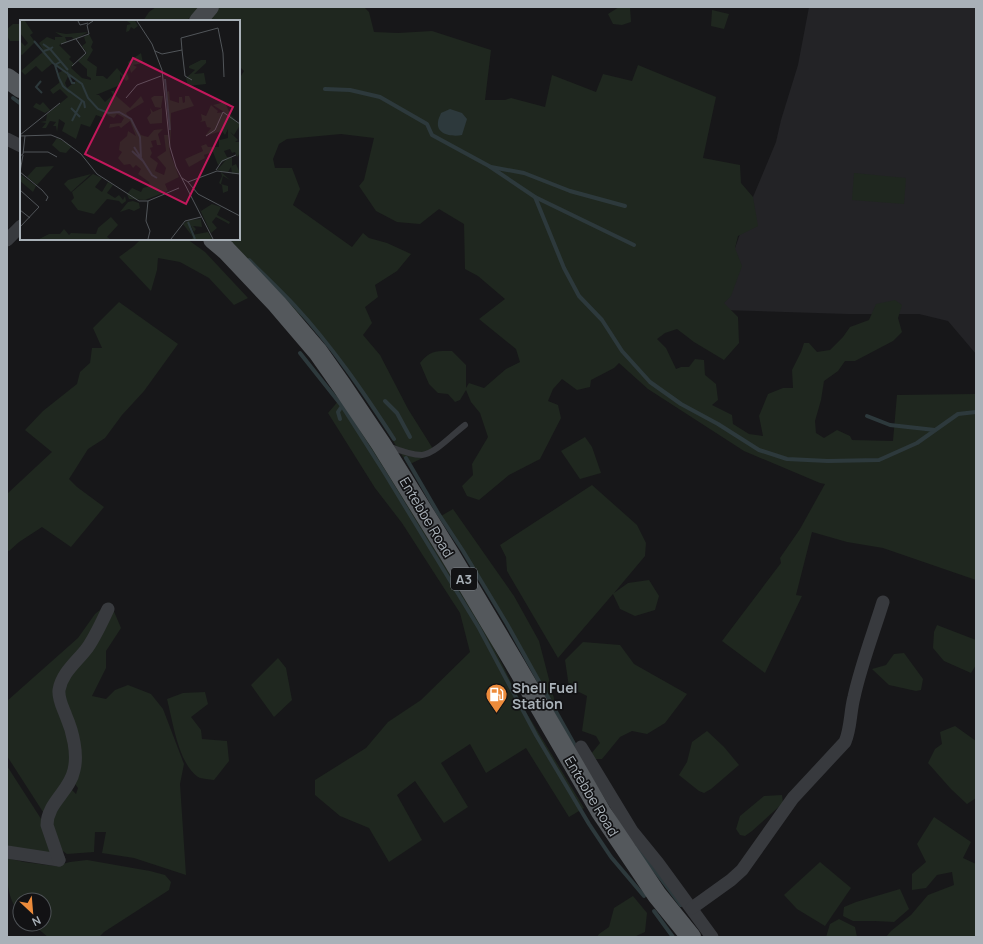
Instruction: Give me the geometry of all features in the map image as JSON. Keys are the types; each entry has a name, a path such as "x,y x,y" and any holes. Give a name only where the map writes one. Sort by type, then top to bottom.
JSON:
{"main road":[{"path":"7,78 20,87"},
{"name":"Entebbe Road","path":"214,240 254,279 318,352 381,444 515,664 601,812 657,895 690,937"}],"street":[{"path":"199,20 210,7"},
{"path":"7,139 20,146"},
{"path":"7,240 20,227"},
{"path":"692,908 731,880 742,870 793,798 845,742 849,732 855,691 864,658 874,633 883,602"},
{"path":"7,852 59,860 47,824 47,819 54,805 70,783 74,772 76,758 70,729 60,700 59,692 61,683 67,672 87,648 99,629 108,609"},
{"path":"581,747 632,831 692,908 712,937"}],"lane":[{"path":"381,444 403,452 421,455 431,452 465,425"}],"shaded area":[{"path":"156,7 201,7 187,20 144,20 149,12"},
{"path":"218,7 364,7 369,12 374,32 398,33 432,31 491,50 485,100 505,100 511,98 545,107 552,75 596,92 603,74 632,81 638,65 716,97 703,158 740,165 741,183 753,197 758,226 738,236 735,248 742,266 731,296 724,303 738,317 739,343 724,360 694,342 677,329 665,333 657,339 666,348 676,369 681,367 689,367 695,359 704,360 705,375 716,384 718,400 712,405 732,415 733,424 749,434 763,436 759,416 768,394 783,388 793,388 792,370 804,343 809,343 817,352 830,350 843,337 850,327 869,320 876,304 895,300 902,305 898,318 902,332 893,341 855,361 845,361 838,371 824,381 821,400 815,421 816,433 824,438 837,430 850,436 852,440 893,441 897,395 976,394 976,580 883,548 847,542 812,532 796,595 802,596 765,673 722,641 781,563 780,558 800,529 825,484 744,451 648,389 619,363 614,368 591,380 590,387 577,390 562,379 553,389 548,401 558,405 561,418 540,459 509,475 479,500 467,496 462,486 473,475 472,464 488,437 480,413 471,402 466,390 460,400 455,402 448,394 438,393 429,384 420,363 431,353 452,351 466,365 466,388 469,383 484,388 506,369 520,362 516,349 479,319 505,299 478,276 465,269 464,224 439,209 420,224 397,222 376,211 359,186 364,180 374,138 341,134 287,139 279,144 273,159 275,168 292,168 300,189 293,205 352,247 363,233 369,238 387,243 411,254 397,271 375,285 378,297 365,307 372,323 363,335 380,355 408,409 435,452 408,465 350,372 323,336 281,298 224,240 240,240 240,77 244,71 240,67 240,20 207,20"},
{"path":"619,7 630,7 631,22 622,25 613,24 608,14"},
{"path":"809,7 976,7 976,354 948,321 919,314 848,314 722,310 735,248 753,197 776,142 781,120 798,65"},
{"path":"712,10 729,14 724,29 711,26"},
{"path":"13,24 19,24 19,41 10,41 7,36 7,29"},
{"path":"450,109 462,113 467,119 462,135 454,136 446,134 440,130 438,126 441,113"},
{"path":"854,173 906,178 904,204 852,200"},
{"path":"140,240 188,240 205,252 248,298 234,305 209,278 180,262 158,258 157,270 151,291 119,257"},
{"path":"119,302 178,344 144,391 122,415 105,438 88,449 69,479 77,487 104,507 71,547 42,527 19,542 9,551 7,550 7,494 52,452 25,430 43,411 77,384 80,372 90,363 92,348 102,348 93,328"},
{"path":"340,399 376,452 490,640 526,712 584,808 569,817 526,748 486,773 470,744 441,763 468,807 444,823 415,781 397,795 422,840 389,862 369,828 340,816 315,795 315,780 366,748 388,722 421,700 470,652 460,613 402,523 375,488 328,413"},
{"path":"585,437 592,447 601,473 580,479 561,451"},
{"path":"592,485 637,525 646,543 645,556 614,593 628,583 649,580 659,596 655,610 635,616 620,609 613,594 558,658 507,571 506,557 500,545"},
{"path":"453,509 514,596 539,641 557,710 441,516"},
{"path":"110,602 121,628 106,651 106,668 92,696 106,699 115,690 128,685 151,694 163,709 184,764 180,784 186,875 134,858 102,853 106,832 95,832 94,852 67,854 60,849 51,821 71,789 76,794 78,788 73,781 67,781 45,815 7,756 7,701 78,638 95,614"},
{"path":"937,625 976,640 976,665 971,673 944,661 933,648 934,632"},
{"path":"583,642 620,645 634,664 687,694 665,723 647,734 632,731 620,737 602,759 593,759 591,754 600,743 596,736 582,731 587,696 569,687 565,660"},
{"path":"904,653 923,679 921,690 916,691 889,685 872,669 886,665 894,654"},
{"path":"278,658 286,668 292,700 274,717 251,685"},
{"path":"205,692 208,704 191,717 201,730 202,739 227,741 229,761 214,780 198,777 191,771 177,741 167,699 183,693"},
{"path":"955,726 976,741 976,798 967,804 951,789 928,763 935,749 942,744 940,732"},
{"path":"707,731 724,747 739,765 711,789 704,793 699,791 679,775 687,762 692,742"},
{"path":"7,766 45,825 55,857 7,848"},
{"path":"782,795 783,803 752,831 745,836 740,835 736,829 740,816 764,796"},
{"path":"934,817 971,842 963,858 976,864 976,937 886,937 891,931 911,915 928,895 954,885 952,872 937,875 926,888 912,890 912,874 926,862 917,844"},
{"path":"7,858 55,866 87,860 150,871 165,875 171,882 169,890 104,932 99,937 48,937 42,932 52,932 52,892 12,892 12,901 8,887"},
{"path":"820,862 851,888 825,926 797,909 784,895"},
{"path":"900,889 909,909 894,922 853,921 843,916 844,907"},
{"path":"633,896 647,913 645,932 634,937 597,937 609,927 614,908"},
{"path":"839,919 855,927 857,937 826,937 830,924"}],"waterway":[{"path":"325,89 350,90 380,97 427,124 432,135 489,166 535,197 634,245"},
{"path":"13,98 20,103"},
{"path":"491,167 524,173 570,191 625,206"},
{"path":"535,197 564,268 579,296 602,320 622,351 650,382 681,404 718,424 759,450 787,459 828,461 879,460 917,443 958,414 976,412"},
{"path":"249,260 278,288 322,337 359,387 394,439"},
{"path":"300,353 342,406 338,412 340,419"},
{"path":"385,401 397,413 410,437"},
{"path":"342,406 479,628 536,735 589,824 611,857 644,896"},
{"path":"867,416 890,425 935,430"},
{"path":"406,458 438,513 507,624 578,751"},
{"path":"637,847 681,905"},
{"path":"654,911 673,937"}],"place":[{"name":"Shell Fuel Station","path":"496,714"}]}
